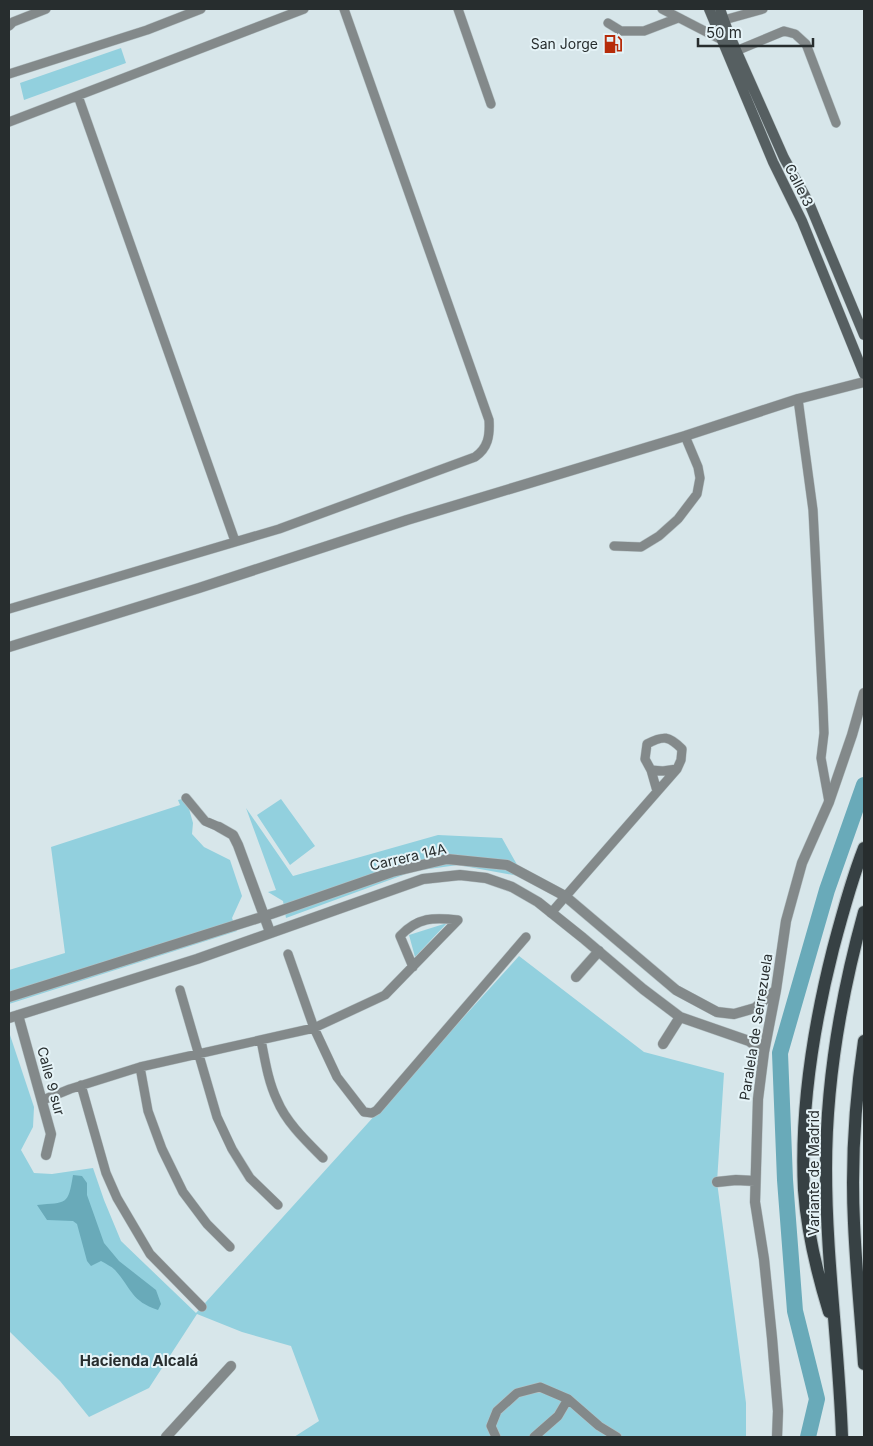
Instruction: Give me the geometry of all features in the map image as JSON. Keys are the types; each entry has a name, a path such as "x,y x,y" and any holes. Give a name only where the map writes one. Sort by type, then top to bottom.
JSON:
{"main road":[{"name":"Calle 3","path":"710,9 773,162 802,221 864,374"},
{"name":"Calle 3","path":"720,9 736,51 784,158 809,203 864,335"},
{"path":"836,1335 818,1276 804,1191 806,1095 812,1048 824,986 840,923 864,848"},
{"name":"Variante de Madrid","path":"842,1437 828,1223 826,1169 828,1105 843,998 864,912"},
{"path":"864,1041 855,1112 853,1170 854,1224 864,1364"}],"street":[{"path":"9,646 200,588 416,518 685,436 798,399 864,382"},
{"name":"Paralela de Serrezuela","path":"777,1437 778,1411 773,1348 756,1202 758,1099 786,921 802,863 829,802 864,693"},
{"path":"219,827 233,835 238,845 270,932"},
{"name":"Carrera 14A","path":"9,997 264,916 392,872 447,859 507,865 565,896 676,990 718,1012 734,1014 755,1008 776,990"},
{"name":"Carrera 14A","path":"13,1016 197,959 423,879 460,875 486,878 512,887 538,902 599,951 643,990 680,1017 749,1041 764,1052"},
{"path":"576,977 599,951"},
{"name":"Calle 9 sur","path":"13,1016 43,1100 51,1134 46,1155"},
{"path":"663,1044 680,1017"},
{"path":"717,1182 736,1180 756,1181"},
{"path":"166,1437 231,1366"}],"lane":[{"path":"9,26 13,22 46,9"},
{"path":"9,74 147,30 202,9"},
{"path":"9,122 304,9"},
{"path":"9,609 279,529 475,457 483,452 488,441 489,420 344,9"},
{"path":"458,9 491,104"},
{"path":"662,9 722,40"},
{"path":"724,20 763,9"},
{"path":"608,23 621,31 644,31 678,18"},
{"path":"736,51 784,31 795,34 806,44 836,123"},
{"path":"78,96 235,541"},
{"path":"798,399 813,510 824,707 824,733 821,758 829,802"},
{"path":"614,546 641,547 659,536 678,519 697,494 700,478 698,467 685,436"},
{"path":"551,912 657,792 677,769 681,760 682,749 672,740 659,738 647,744 645,759 651,770 657,792"},
{"path":"651,770 677,769"},
{"path":"186,798 205,821 219,827"},
{"path":"43,1100 81,1085 140,1067 314,1028 386,995 413,967 452,926 458,920 435,917 409,926 400,936 413,967"},
{"path":"288,954 314,1028 337,1077 364,1112 374,1112 526,937"},
{"path":"180,990 218,1117 232,1149 250,1178 278,1205"},
{"path":"261,1040 268,1074 277,1101 290,1121 323,1158"},
{"path":"140,1067 148,1111 162,1149 183,1192 207,1224 230,1247"},
{"path":"81,1085 106,1173 117,1198 150,1254 202,1307"},
{"path":"496,1437 491,1426 497,1411 517,1393 540,1387 568,1398 599,1426 617,1437"},
{"path":"534,1437 558,1416 568,1398"}],"shaded area":[{"path":"121,48 126,63 24,100 20,83"},
{"path":"186,798 193,823 192,834 204,847 230,860 242,896 232,918 237,931 9,1004 9,970 65,953 51,847 180,805 178,800"},
{"path":"281,799 315,846 290,865 257,815"},
{"path":"246,808 293,876 438,835 502,838 524,877 458,865 414,871 286,918 283,901 268,892 276,890"},
{"path":"447,923 415,957 409,935"},
{"path":"519,956 644,1052 724,1073 717,1182 746,1403 746,1437 294,1437 319,1421 291,1346 242,1332 197,1314 149,1388 89,1417 60,1381 9,1331 9,1032 34,1107 33,1127 21,1150 34,1173 52,1174 93,1168 121,1241 196,1313"},
{"path":"73,1175 82,1176 87,1183 87,1195 104,1243 119,1261 156,1290 161,1304 158,1310 142,1303 110,1266 101,1261 91,1266 87,1261 77,1224 73,1221 47,1220 37,1205 64,1200 69,1192"}],"waterway":[{"path":"808,1437 817,1399 795,1311 785,1180 780,1053 827,890 864,785"}],"place":[{"name":"San Jorge","path":"613,44"}],"district":[{"name":"Hacienda Alcalá","path":"139,1361"}]}
